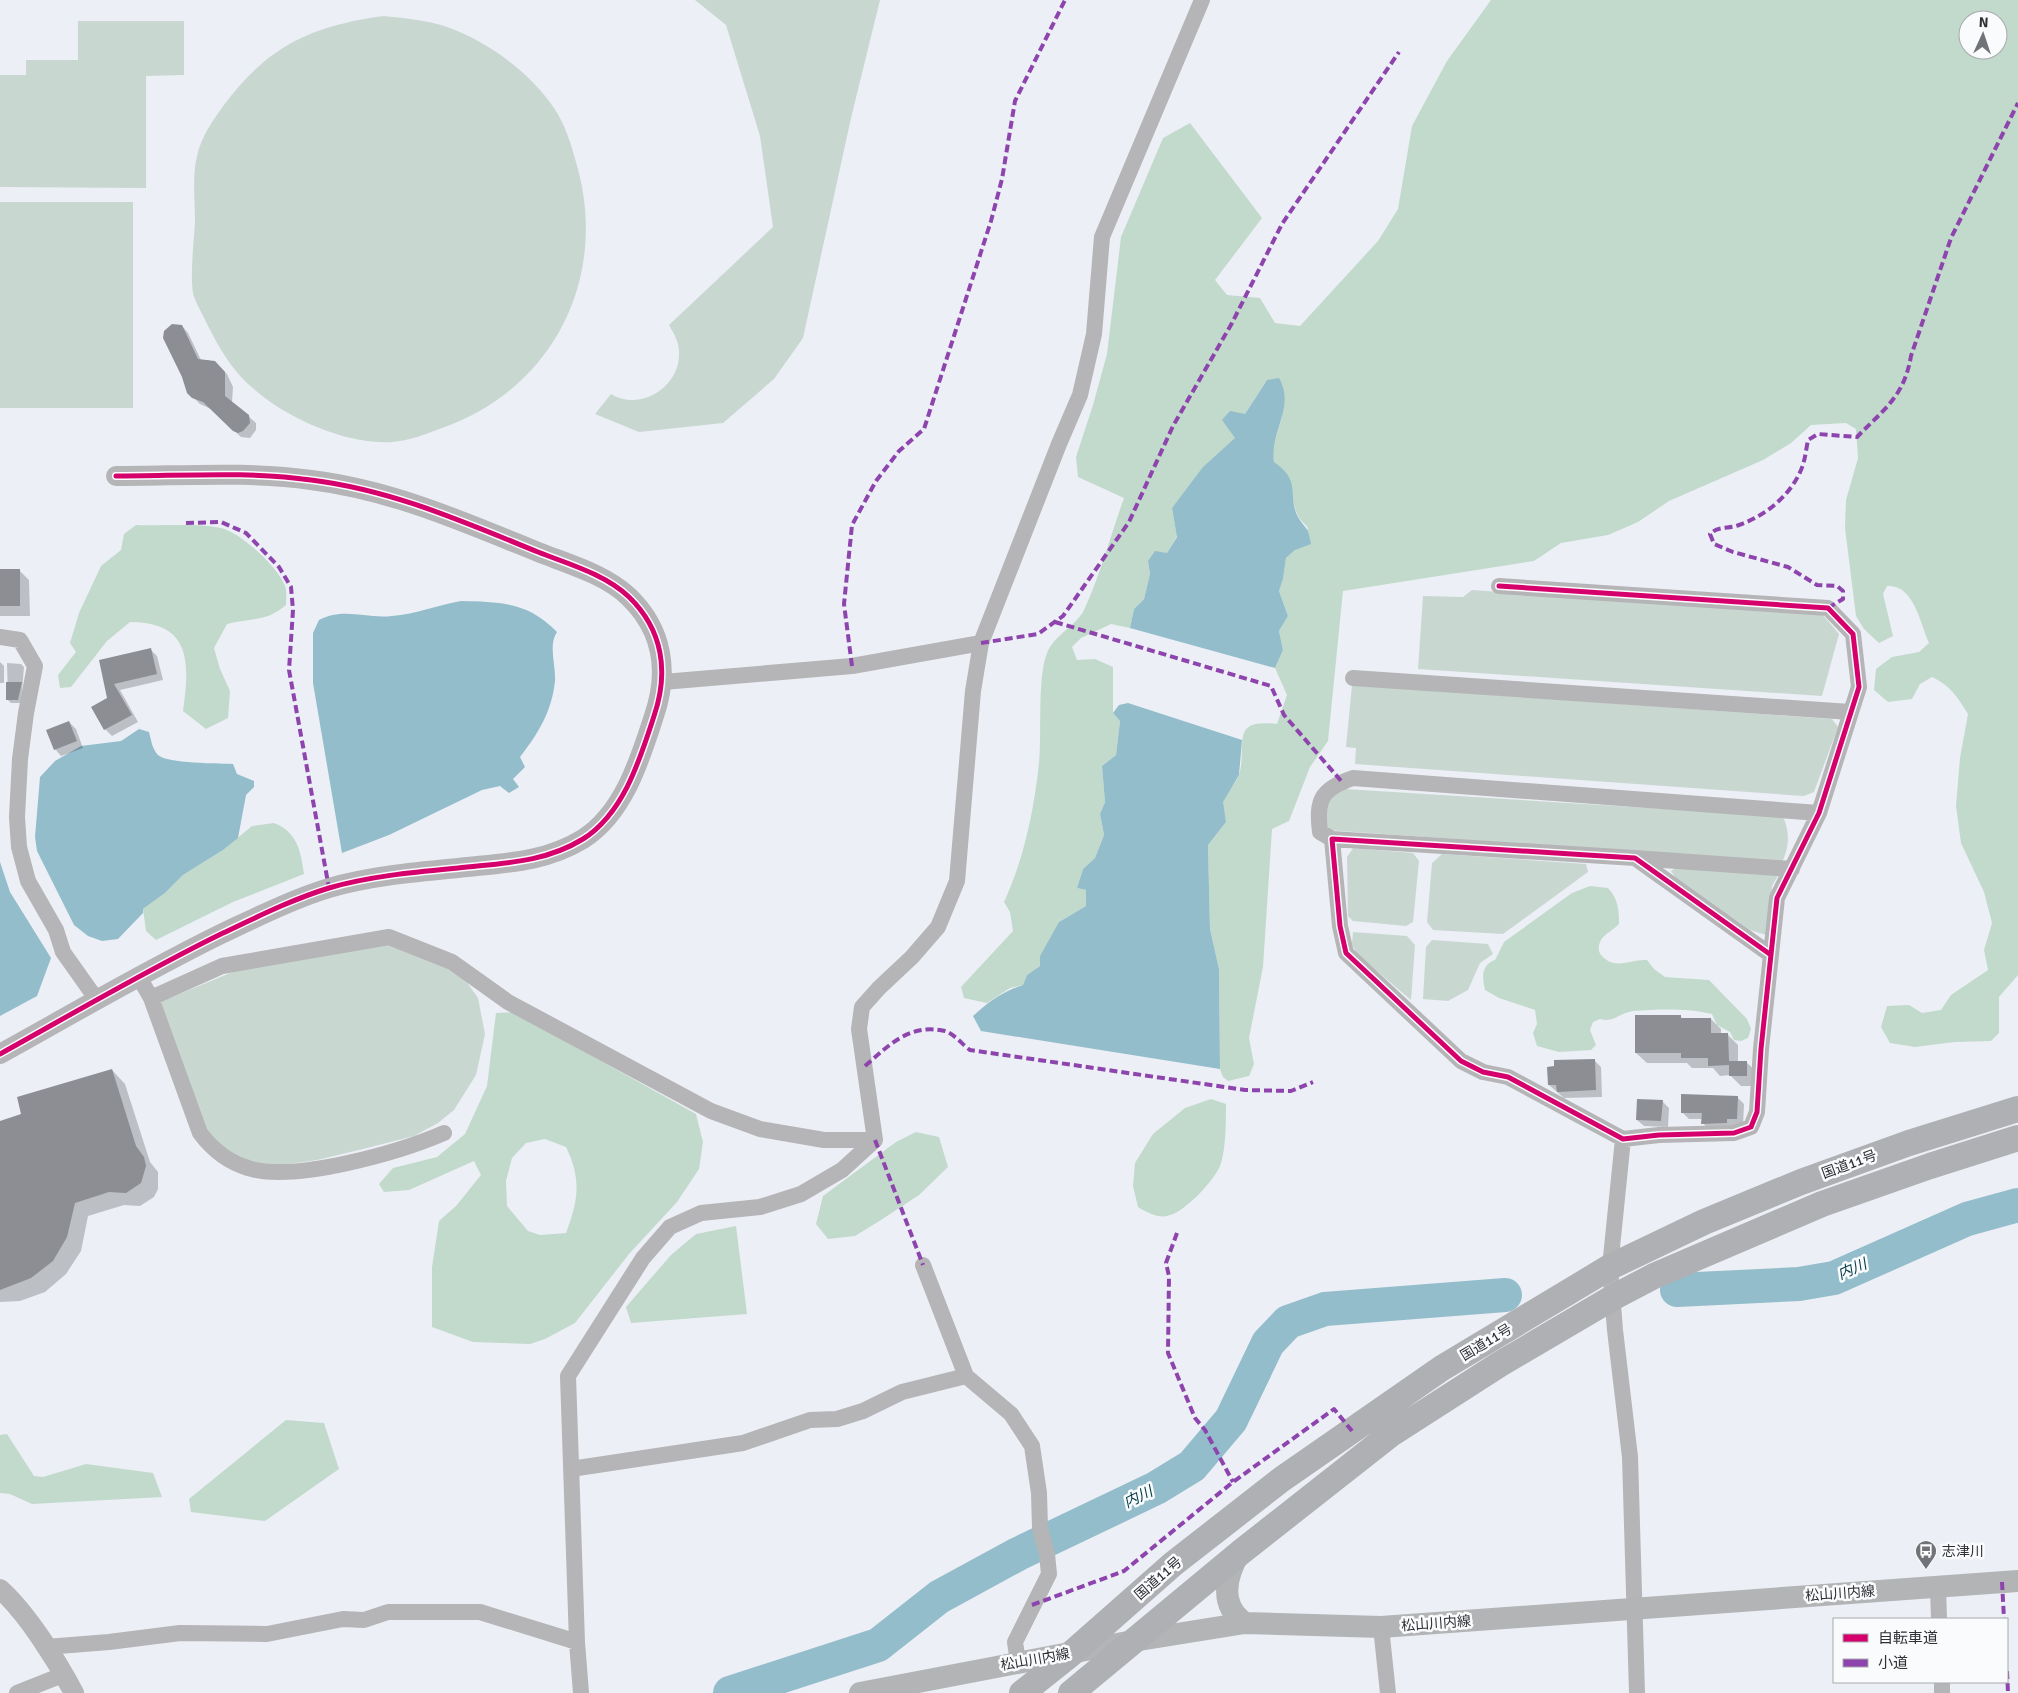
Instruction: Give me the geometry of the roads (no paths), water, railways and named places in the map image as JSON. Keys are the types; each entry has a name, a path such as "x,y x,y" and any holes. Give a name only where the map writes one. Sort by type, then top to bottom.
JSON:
{"highway":[{"name":"国道11号","path":"1022,1693 1072,1653 1173,1564 1282,1479 1442,1368 1610,1267 1704,1222 1801,1182 1908,1143 2018,1109"},
{"name":"国道11号","path":"1071,1693 1241,1552 1391,1434 1500,1364 1614,1297 1654,1276 1822,1204 1930,1166 2018,1138"}],"main road":[{"path":"1241,1552 1230,1574 1227,1594 1230,1608 1236,1617 1245,1623"},
{"name":"松山川内線","path":"860,1693 906,1689 1018,1662 1245,1623 1381,1627 2018,1581"}],"street":[{"path":"875,1140 859,1029 862,1007 912,957 938,927 957,881 973,691 981,643 1058,444 1080,395 1094,334 1102,237 1202,0"},
{"path":"0,1054 176,956 254,918 329,888 396,875 542,859 584,838 603,823 626,788 654,717 663,682 663,662 658,643 639,608 626,594 584,570 437,511 402,499 309,479 116,476"},
{"path":"1332,838 1340,926 1346,953 1461,1061 1483,1072 1508,1077 1623,1138 1734,1133 1751,1127 1757,1112 1777,898 1819,813 1859,687 1853,634 1828,608 1499,586"},
{"path":"0,636 20,640 35,666 26,713 17,818 19,847 28,881 56,930 63,952 97,1000"},
{"path":"663,682 852,666 981,643"},
{"path":"1353,678 1850,712"},
{"path":"1792,869 1332,838 1320,832 1318,811 1323,795 1335,784 1353,778 1819,813"},
{"path":"1635,858 1771,955"},
{"path":"151,998 222,966 388,936 452,962 508,1002 711,1111 769,1131 824,1140 875,1140"},
{"path":"139,977 151,998 200,1133 209,1145 237,1164 275,1172 316,1168 413,1146 444,1133"},
{"path":"1623,1138 1610,1267 1614,1297 1615,1330 1630,1458 1637,1693"},
{"path":"581,1693 576,1642 568,1376 643,1258 670,1227 701,1212 760,1207 801,1194 842,1170 875,1140"},
{"path":"923,1265 966,1376 1011,1414 1032,1446 1039,1493 1040,1528 1047,1554 1049,1574 1015,1642 1018,1662"},
{"path":"571,1469 743,1443 810,1420 838,1419 863,1411 902,1392 966,1376"},
{"path":"1938,1586 1940,1618"},
{"path":"0,1589 46,1647 74,1693"},
{"path":"46,1647 180,1633 267,1634 343,1619 364,1620 388,1612 480,1612 576,1642"},
{"path":"1381,1627 1388,1693"},
{"path":"16,1693 64,1674"}],"water":[{"path":"1279,378 1285,399 1273,451 1274,462 1283,469 1291,482 1295,509 1308,531 1311,544 1295,550 1286,558 1279,591 1288,616 1279,631 1283,650 1275,668 1130,628 1134,609 1144,599 1150,574 1148,561 1155,551 1167,553 1177,537 1172,508 1203,467 1235,438 1222,420 1230,411 1245,414 1267,380"},
{"path":"461,601 501,603 524,609 546,622 557,632 553,643 555,681 551,702 533,740 520,757 525,767 513,779 519,787 509,793 500,786 482,790 389,835 342,853 313,683 313,633 319,620 338,614 401,615"},
{"path":"1128,703 1242,740 1239,775 1223,802 1226,822 1208,845 1210,929 1219,969 1220,1069 981,1031 973,1016 996,998 1009,990 1023,985 1027,975 1040,966 1040,956 1059,922 1086,906 1086,890 1077,888 1083,869 1095,858 1104,835 1100,814 1105,802 1102,766 1116,755 1120,721 1113,713 1119,705"},
{"path":"139,729 149,732 154,750 163,758 182,762 233,764 237,774 254,781 254,787 246,795 238,838 223,850 183,875 165,893 143,909 143,913 118,939 102,941 88,936 74,925 37,851 35,837 40,777 55,761 81,746 121,741"},
{"path":"0,862 10,892 51,958 37,996 0,1016"}],"waterway":[{"name":"内川","path":"1677,1290 1799,1284 1834,1278 1967,1219 2018,1205"},
{"name":"内川","path":"730,1693 878,1645 939,1597 1018,1554 1156,1488 1192,1466 1231,1420 1268,1343 1288,1322 1325,1309 1505,1295"}],"place":[{"name":"志津川","path":"1926,1570"}]}
